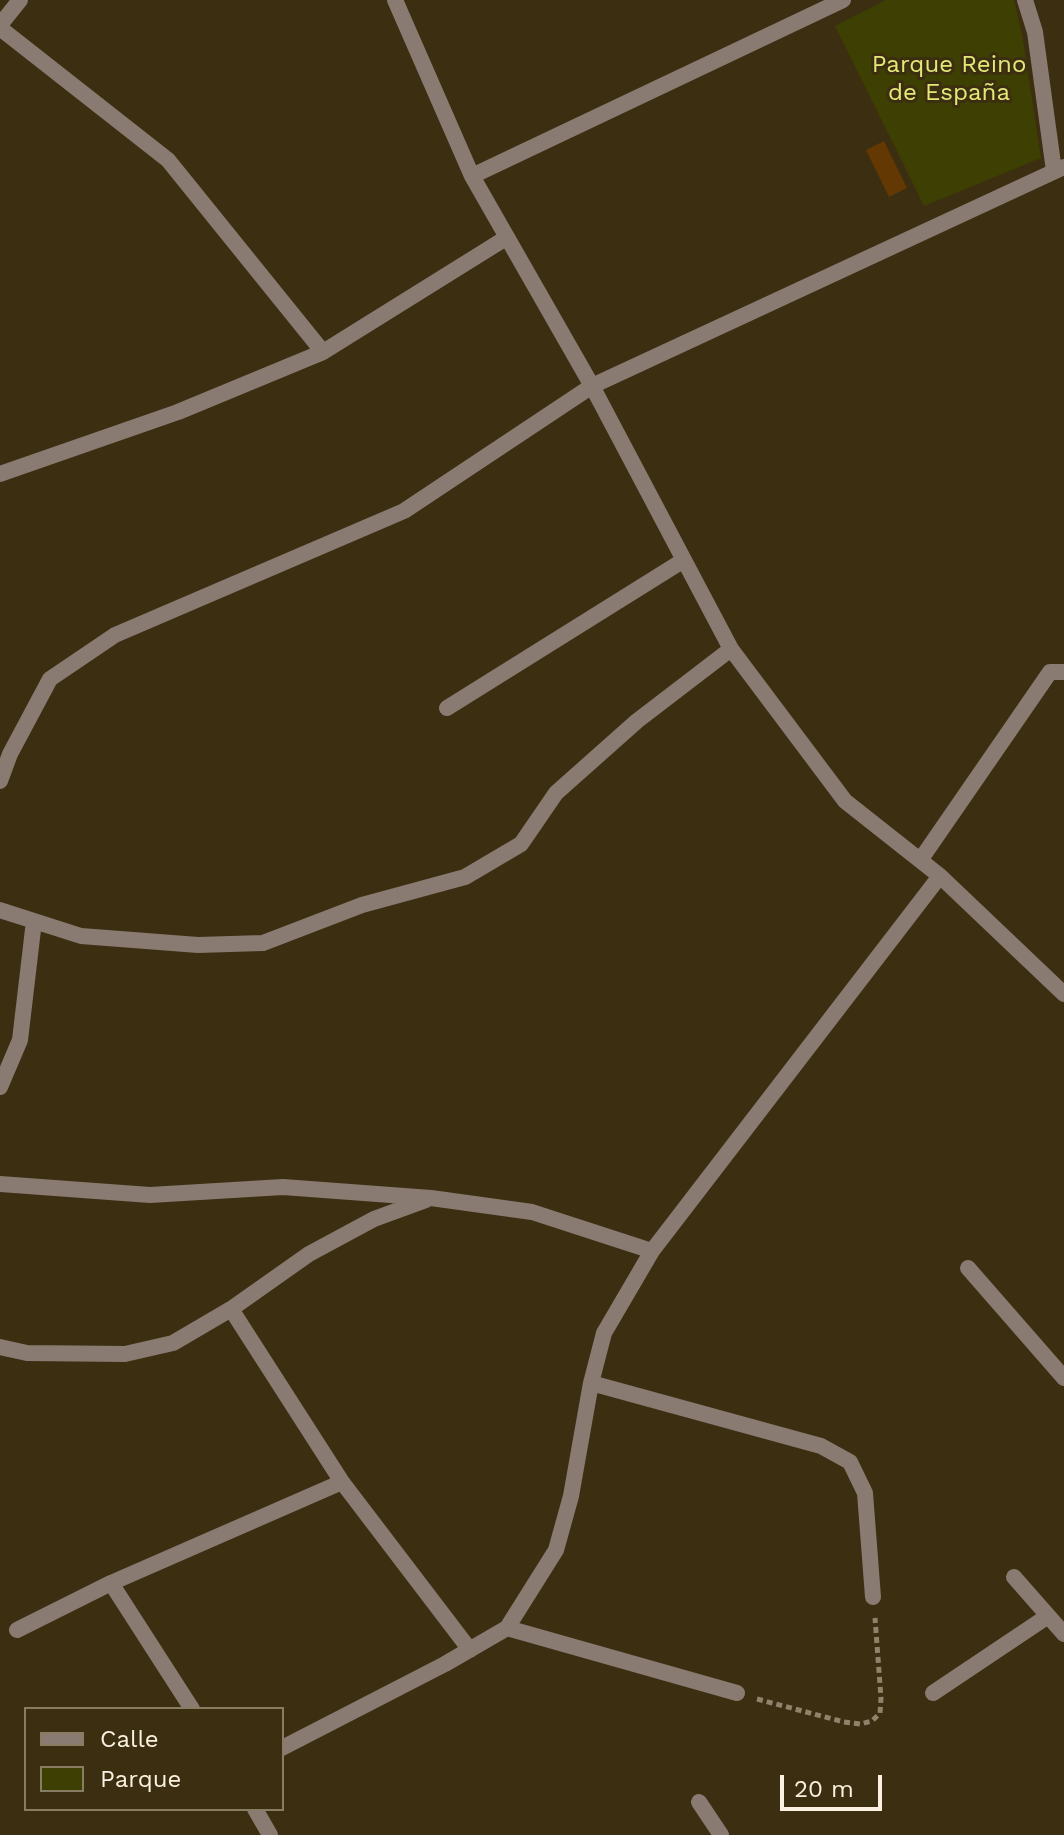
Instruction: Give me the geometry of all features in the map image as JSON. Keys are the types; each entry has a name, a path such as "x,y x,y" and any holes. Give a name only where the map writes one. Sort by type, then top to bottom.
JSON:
{"street":[{"path":"20,0 0,26 168,160 323,352"},
{"path":"395,0 472,176 592,386 731,649 845,801 921,859 1064,994"},
{"path":"472,176 843,0"},
{"path":"0,781 10,754 50,679 115,635 404,511 592,386 1059,169 1035,32 1025,0"},
{"path":"0,474 178,412 323,352 506,238"},
{"path":"447,708 684,560"},
{"path":"0,910 81,936 198,945 263,943 362,905 465,877 521,844 556,793 637,721 731,649"},
{"path":"921,859 1050,672 1064,672"},
{"path":"284,1747 507,1628 556,1550 571,1496 591,1383 604,1333 652,1251 940,876"},
{"path":"0,1087 20,1040 34,921"},
{"path":"0,1184 150,1195 283,1187 431,1198 532,1212 652,1251"},
{"path":"0,1347 27,1353 125,1354 173,1343 231,1309 309,1254 374,1219 431,1198"},
{"path":"968,1268 1064,1378"},
{"path":"231,1309 342,1482 470,1650"},
{"path":"591,1383 821,1446 850,1462 865,1493 873,1597"},
{"path":"17,1630 111,1583 342,1482"},
{"path":"1014,1577 1064,1634"},
{"path":"111,1583 191,1707"},
{"path":"933,1693 1048,1616"},
{"path":"507,1628 737,1693"},
{"path":"699,1802 721,1835"},
{"path":"256,1811 270,1835"}],"path":[{"path":"737,1693 844,1722 860,1724 872,1721 880,1713 881,1698 873,1597"}],"green space":[{"name":"Parque Reino de España","path":"886,0 1014,0 1041,158 924,206 835,26"}],"building":[{"path":"884,141 907,188 889,197 866,150"}]}
